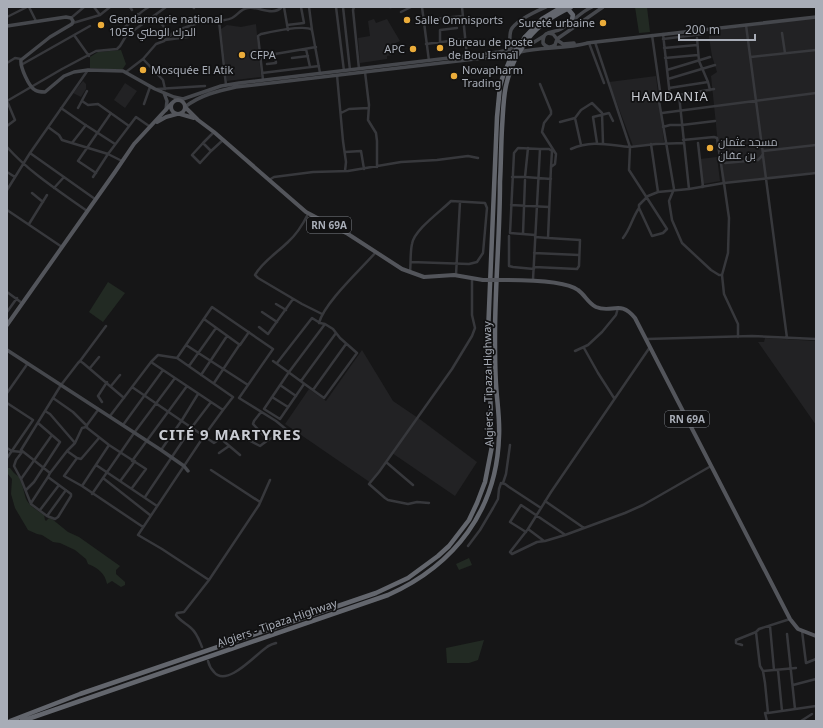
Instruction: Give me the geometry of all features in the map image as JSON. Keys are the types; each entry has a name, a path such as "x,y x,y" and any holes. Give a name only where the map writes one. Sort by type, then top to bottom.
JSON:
{"highway":[{"name":"Algiers - Tipaza Highway","path":"10,721 80,694 376,593 408,578 420,570 438,556 457,537 478,503 485,482 492,446 488,333 496,130 500,86 503,76 513,57 526,38 542,19 562,7"},
{"name":"Algiers - Tipaza Highway","path":"526,38 541,25 570,8"},
{"path":"570,8 573,15 571,23"},
{"name":"Algiers - Tipaza Highway","path":"22,721 388,595 431,571 448,556 464,537 478,516 488,495 498,453 499,428 495,377 495,332 501,144 504,94 513,57"}],"main road":[{"path":"510,50 510,35 513,28 522,20 546,7"},
{"path":"7,325 134,144 175,100 185,99 226,85 510,50 531,44 548,33 560,30 592,7"},
{"path":"550,47 555,45 557,40 603,7"},
{"path":"7,26 66,17 72,20 22,59 21,65 32,88 38,92 44,92 64,76 74,72 88,70 126,73 164,94 172,111 179,114"},
{"path":"150,126 166,117 183,112 185,107 200,97 236,87 492,57 550,47 663,36 695,30 816,17"},
{"path":"548,33 553,34 557,40 563,44 589,43"},
{"path":"544,36 544,44 550,47"},
{"path":"157,90 183,101 185,107"},
{"path":"174,97 185,99"},
{"name":"RN 69A","path":"185,107 198,120 214,132 308,214 348,234 410,273 424,277 456,276 483,280 533,280 572,287 578,290 590,303 600,308 618,307 631,312 793,625 802,631 816,636"},
{"name":"RN 69A","path":"179,114 198,120"},
{"path":"7,350 161,450 184,466 188,471"}],"street":[{"path":"7,17 28,7 36,21"},
{"path":"72,20 84,7"},
{"path":"94,7 100,15"},
{"path":"72,20 100,15 110,7"},
{"path":"114,35 122,31 138,14 149,7"},
{"path":"7,126 15,120 7,101 32,88 62,69 97,51 117,49 126,36 166,7"},
{"path":"165,41 175,31 204,21 219,21 232,18 245,8 274,12 283,7 288,30"},
{"path":"287,26 304,23 301,7"},
{"path":"309,7 320,73"},
{"path":"336,7 344,71"},
{"path":"343,7 350,70"},
{"path":"354,7 353,10 359,69"},
{"path":"401,12 410,7"},
{"path":"422,7 429,61"},
{"path":"462,7 467,56"},
{"path":"138,14 145,23"},
{"path":"155,15 164,27"},
{"path":"423,20 463,16"},
{"path":"219,21 226,85"},
{"path":"746,24 787,338"},
{"path":"21,65 90,26"},
{"path":"263,80 258,36 261,34 288,30 307,28 312,30"},
{"path":"440,42 440,30 457,28"},
{"path":"670,96 663,36 696,37 702,34 705,29"},
{"path":"661,98 712,90 699,61 695,30"},
{"path":"688,31 689,36"},
{"path":"782,33 785,53"},
{"path":"74,35 89,56"},
{"path":"126,73 156,44 195,36"},
{"path":"652,36 661,98 659,101 674,190 669,201 672,220 682,243 711,270 719,275 722,275"},
{"path":"426,44 465,38"},
{"path":"594,42 630,147 629,170 667,229 663,233 652,236 639,208"},
{"path":"589,43 604,83"},
{"path":"664,48 697,45"},
{"path":"267,64 276,63 275,54 316,47"},
{"path":"306,49 310,67"},
{"path":"751,57 816,50"},
{"path":"666,58 698,55"},
{"path":"292,58 308,56"},
{"path":"667,70 710,57"},
{"path":"7,63 15,58 22,59"},
{"path":"142,59 163,80 165,89"},
{"path":"668,79 715,65"},
{"path":"262,73 319,66"},
{"path":"7,190 24,165 30,153 88,70"},
{"path":"365,72 368,122 376,132 377,137 377,167"},
{"path":"337,76 345,152 345,171"},
{"path":"669,88 708,82"},
{"path":"540,84 551,111 551,114 544,123 542,131 556,154 555,164 551,167"},
{"path":"144,104 150,86"},
{"path":"157,90 205,86"},
{"path":"78,108 87,91"},
{"path":"662,113 816,93"},
{"path":"679,95 689,189"},
{"path":"82,101 88,105 98,104 129,126"},
{"path":"581,145 576,118 581,110 592,103 602,115 603,143"},
{"path":"62,108 115,144"},
{"path":"341,114 349,109 368,108"},
{"path":"96,173 78,161 111,113"},
{"path":"597,143 593,117 609,113 613,121"},
{"path":"94,178 108,154 136,117 150,126"},
{"path":"560,122 576,118"},
{"path":"663,127 715,121"},
{"path":"72,143 86,125"},
{"path":"48,127 59,135 62,140 108,154 122,161"},
{"path":"214,132 192,155 200,163 223,140"},
{"path":"571,149 581,145 597,143 630,147 651,144 667,144 714,137 717,138 729,218 728,253 722,275 724,294 738,324 738,337"},
{"path":"203,143 212,151"},
{"path":"698,143 703,187"},
{"path":"651,144 658,192"},
{"path":"763,151 816,145"},
{"path":"7,147 24,165 87,211"},
{"path":"509,236 509,266 577,269 579,266 580,240 548,238 510,233 514,153 518,148 549,149 552,152 548,238"},
{"path":"523,234 525,178 528,148"},
{"path":"533,280 540,149"},
{"path":"345,152 361,151 364,169"},
{"path":"30,153 96,200"},
{"path":"269,180 274,177 313,172 364,169 401,162 437,160 468,156 478,158"},
{"path":"725,163 758,160 763,156"},
{"path":"7,172 15,177"},
{"path":"623,238 629,231 639,205 646,197 658,192 816,173"},
{"path":"54,188 64,177"},
{"path":"512,177 551,179"},
{"path":"32,193 43,202"},
{"path":"29,224 47,195"},
{"path":"410,273 412,243 416,234 451,201 485,203 487,208 483,253 478,262 469,264 411,262"},
{"path":"456,276 460,202"},
{"path":"511,205 549,207"},
{"path":"7,210 62,247"},
{"path":"308,214 303,224 289,242 261,267 255,275 293,299 322,314"},
{"path":"319,323 322,314 346,284 376,252"},
{"path":"534,253 580,255"},
{"path":"429,503 417,502 405,504 388,500 369,484 455,364 472,336 475,328 472,315 472,278"},
{"path":"7,292 23,303"},
{"path":"7,312 16,298"},
{"path":"259,328 268,334 293,299"},
{"path":"276,304 286,310"},
{"path":"177,358 212,307 273,349 239,398"},
{"path":"575,352 584,348 602,332 616,315 618,307"},
{"path":"262,312 277,322"},
{"path":"273,361 277,364 289,372 312,390 324,398 357,353 325,324 319,323 312,318 277,364"},
{"path":"204,319 240,345"},
{"path":"304,384 280,419 264,409 289,372 325,324"},
{"path":"48,478 71,494 58,517 54,519 47,516 31,504 14,466 16,460 22,452 22,448 61,385 106,326"},
{"path":"189,366 216,328"},
{"path":"214,383 249,332"},
{"path":"301,381 336,333"},
{"path":"201,375 227,336"},
{"path":"646,339 738,337 816,339"},
{"path":"240,345 244,339"},
{"path":"312,390 346,344"},
{"path":"186,345 248,385"},
{"path":"650,347 614,398 526,532 510,552 512,554 537,542 565,535 643,505 711,466"},
{"path":"584,348 614,398"},
{"path":"110,416 124,398 132,387 151,362 158,355 177,358 233,397 239,398 262,412 287,430 268,440 261,446 258,446 228,430 214,443 132,387"},
{"path":"90,368 99,357"},
{"path":"80,362 90,368 124,398"},
{"path":"151,362 223,410"},
{"path":"7,393 28,363"},
{"path":"122,426 163,370"},
{"path":"111,386 120,375"},
{"path":"92,494 134,433 175,378"},
{"path":"102,402 98,396 106,382"},
{"path":"280,385 296,396"},
{"path":"121,480 187,386"},
{"path":"161,450 198,394"},
{"path":"209,580 138,535 204,436 233,397"},
{"path":"272,397 288,407"},
{"path":"53,398 73,412 86,426 108,445 146,469 132,488"},
{"path":"7,402 33,420 7,458"},
{"path":"145,497 171,457 211,402"},
{"path":"31,504 50,473 75,443 82,428 86,426 95,416 98,410"},
{"path":"45,411 50,414 75,443"},
{"path":"262,412 253,424 268,440"},
{"path":"26,490 34,482 60,442 38,423"},
{"path":"21,479 52,435"},
{"path":"67,451 81,459 99,438"},
{"path":"220,438 240,455"},
{"path":"82,486 108,445"},
{"path":"468,546 480,530 498,499 500,485 503,483 506,474 510,445"},
{"path":"219,453 230,446"},
{"path":"7,448 12,451 22,452 50,473"},
{"path":"77,458 64,476 82,486 143,527"},
{"path":"386,462 413,485"},
{"path":"96,465 121,480 157,506"},
{"path":"211,470 260,502"},
{"path":"103,478 150,516"},
{"path":"202,647 196,634 190,627 182,622 176,615 177,612 184,612 209,580 259,505 270,480"},
{"path":"503,483 541,508"},
{"path":"40,510 58,485"},
{"path":"47,516 66,490"},
{"path":"545,502 584,528"},
{"path":"526,532 510,522 521,505 565,535"},
{"path":"528,529 545,541"},
{"path":"742,645 736,643 736,641 756,632 759,629 790,619"},
{"path":"770,626 782,711"},
{"path":"802,631 806,663 816,659"},
{"path":"756,632 760,666 763,671 768,713"},
{"path":"786,634 795,709"},
{"path":"208,661 214,673 218,676 231,675 267,646 276,643"},
{"path":"763,671 796,668"},
{"path":"793,685 816,678"},
{"path":"767,721 765,713 816,706"},
{"path":"801,721 812,714"}],"shaded area":[{"path":"635,7 647,7 650,32 639,33"},
{"path":"816,18 816,172 722,183 711,76 717,72 712,56 708,31"},
{"path":"374,19 376,23 387,19 400,41 391,45 392,55 387,56 387,59 360,63 358,38 370,36 368,21"},
{"name":"CFPA","path":"256,24 261,77 227,81 221,29 227,25 241,27"},
{"path":"121,50 126,64 122,70 90,68 90,57 98,52"},
{"path":"656,76 664,142 633,146 609,82"},
{"path":"83,81 86,84 86,89 81,97 73,93"},
{"path":"125,83 137,91 125,108 114,100"},
{"path":"717,157 720,181 703,184 700,159"},
{"path":"108,282 125,293 103,322 89,312"},
{"path":"765,338 816,341 816,425 758,342 764,342"},
{"path":"362,350 393,401 477,462 455,496 392,453 371,483 285,424 309,389 326,401"},
{"path":"7,468 10,468 19,477 28,502 44,515 46,521 49,518 52,519 68,532 79,537 120,566 116,570 116,574 125,582 125,585 121,587 112,581 107,584 105,577 100,571 88,564 86,559 75,550 60,543 53,542 42,535 28,530 15,508 11,494 12,479 7,473"},
{"path":"469,558 472,565 459,570 456,564"},
{"path":"484,640 478,660 469,663 447,663 446,648"}],"place":[{"name":"Salle Omnisports","path":"407,20"},
{"name":"Sureté urbaine","path":"603,23"},
{"name":"Gendarmerie national 1055 الدرك الوطني","path":"101,25"},
{"name":"Bureau de poste de Bou Ismaïl","path":"440,48"},
{"name":"APC","path":"413,49"},
{"name":"CFPA","path":"242,55"},
{"name":"Mosquée El Atik","path":"143,70"},
{"name":"Novapharm Trading","path":"454,76"},
{"name":"مسجد عثمان بن عفان","path":"710,148"}],"district":[{"name":"HAMDANIA","path":"670,96"},
{"name":"CITÉ 9 MARTYRES","path":"230,435"}]}
